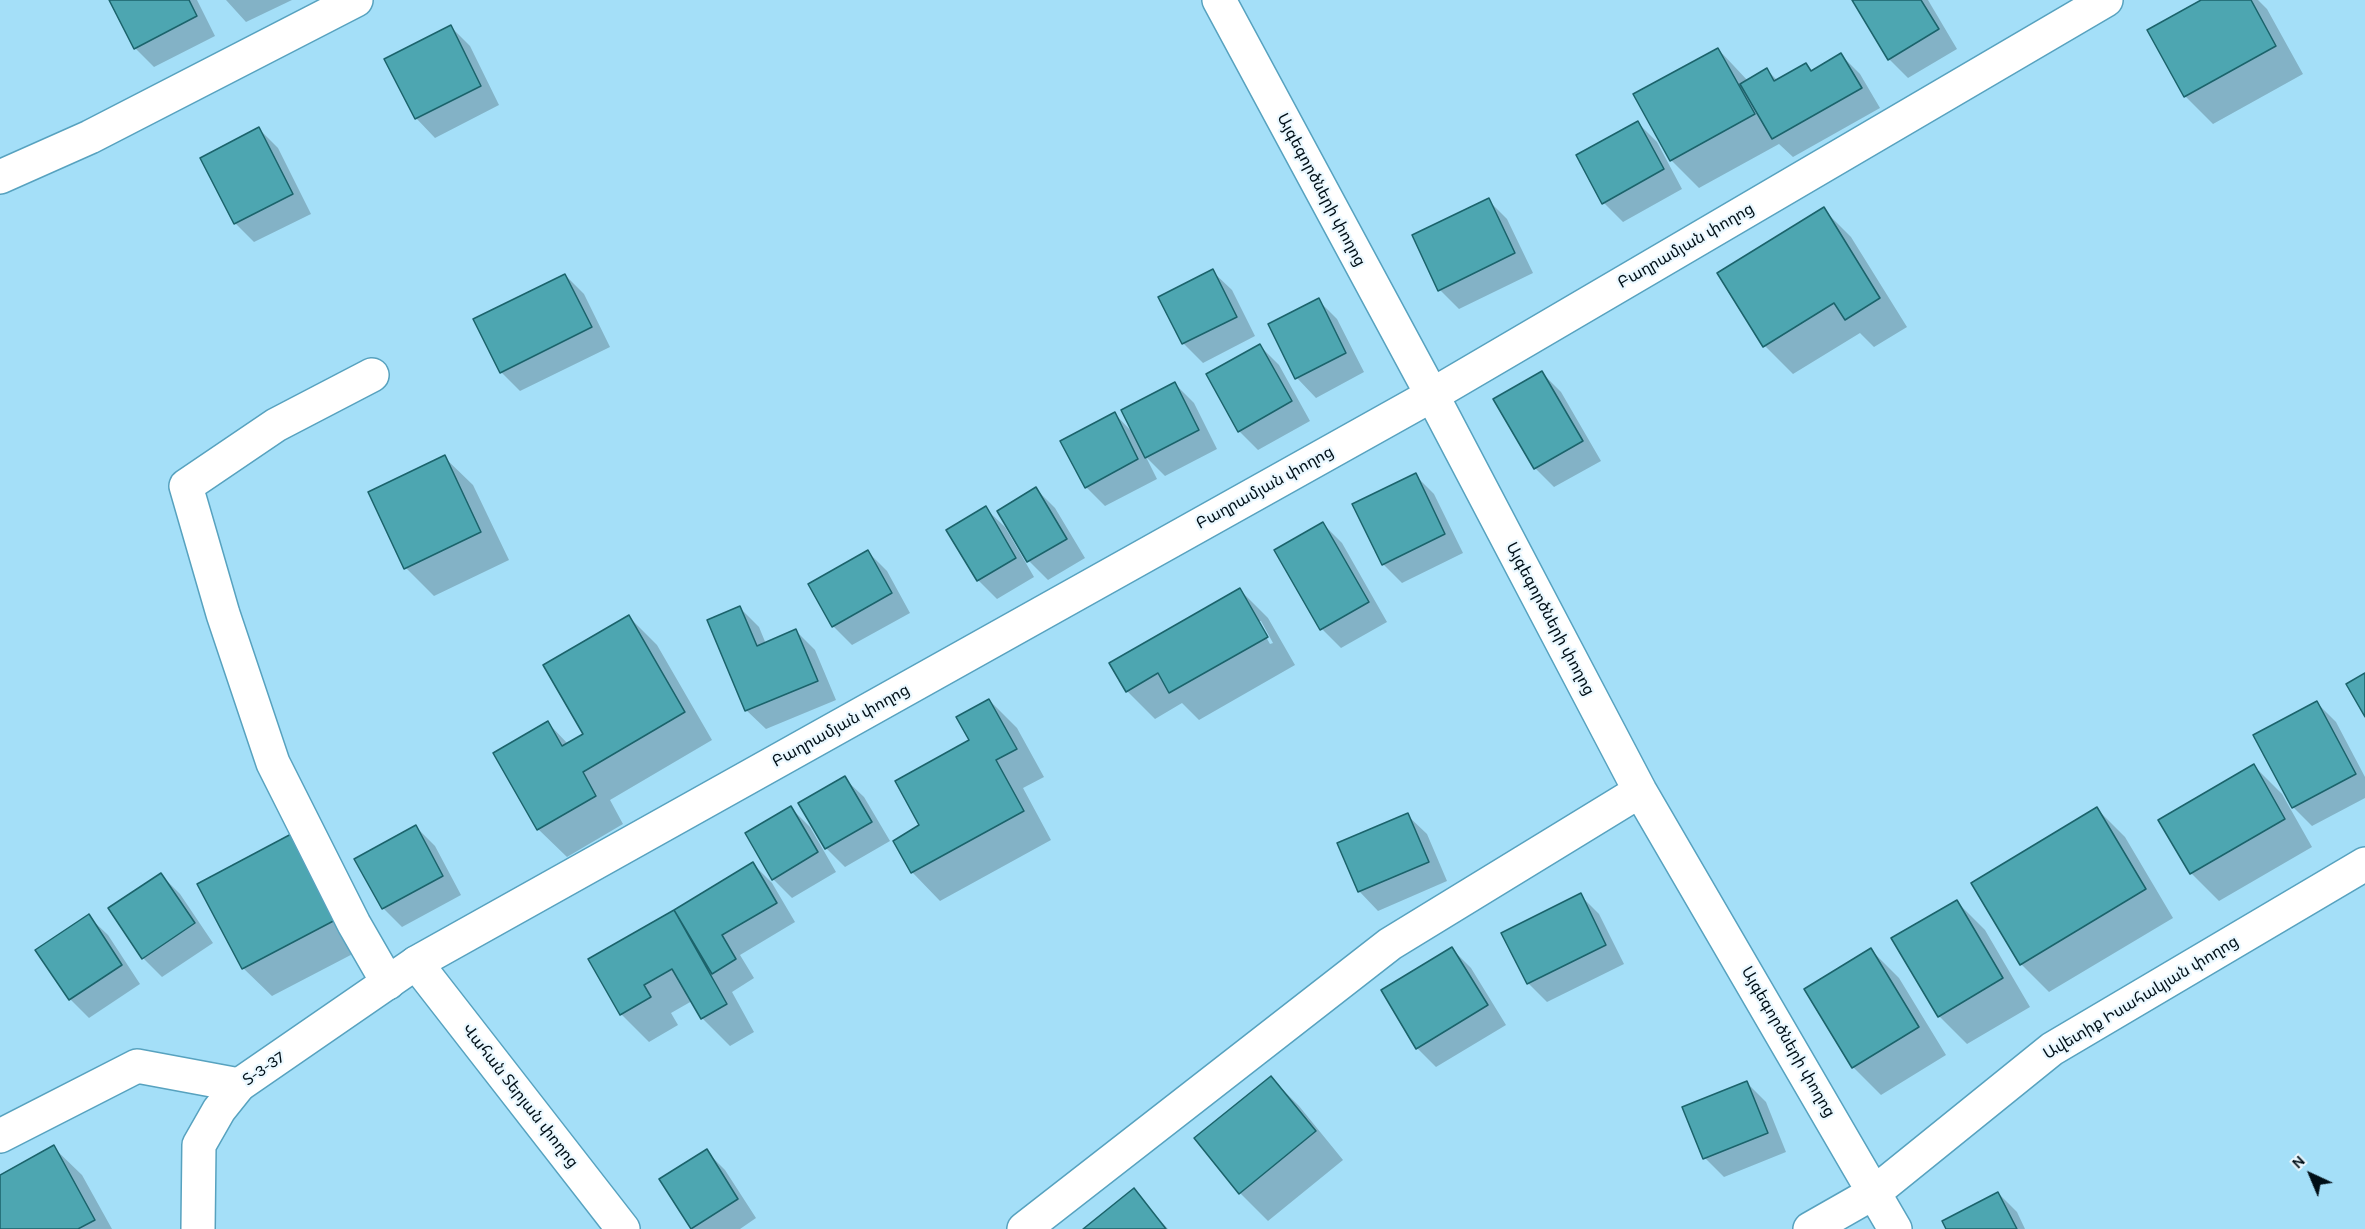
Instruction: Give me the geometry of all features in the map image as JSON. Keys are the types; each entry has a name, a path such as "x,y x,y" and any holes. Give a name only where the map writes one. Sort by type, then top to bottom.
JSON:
{"street":[{"path":"0,177 90,137 356,0"},
{"name":"Այգեգործների փողոց","path":"1219,0 1432,395 1640,791 1895,1229"},
{"name":"Բաղրամյան փողոց","path":"417,963 1432,395 2106,0"},
{"path":"372,375 276,425 186,486 224,614 273,763 354,924 388,983"},
{"path":"1024,1229 1390,944 1640,791"},
{"name":"Ավետիք Իսահակյան փողոց","path":"1810,1229 1875,1192 2052,1049 2365,864"},
{"name":"Տ-3-37","path":"198,1229 199,1145 219,1110 239,1085 417,963"},
{"name":"Վահան Տերյան փողոց","path":"417,963 623,1229"},
{"path":"0,1136 137,1066 239,1085"}],"building":[{"path":"109,0 189,0 197,16 134,49"},
{"path":"1852,0 1921,0 1939,29 1888,60"},
{"path":"2201,0 2251,0 2276,46 2184,97 2147,30"},
{"path":"451,25 481,86 415,119 384,59"},
{"path":"1718,48 1755,114 1670,161 1633,94"},
{"path":"1841,53 1862,88 1772,139 1740,84 1767,68 1774,81 1806,63 1811,71"},
{"path":"1638,121 1664,169 1602,204 1576,155"},
{"path":"259,127 293,194 234,224 200,158"},
{"path":"1489,198 1515,253 1438,291 1412,235"},
{"path":"1824,207 1880,298 1845,320 1834,303 1763,347 1717,273"},
{"path":"1213,269 1237,317 1182,344 1158,297"},
{"path":"565,274 592,327 500,373 473,319"},
{"path":"1319,298 1346,353 1295,379 1268,324"},
{"path":"1260,344 1292,401 1238,432 1206,374"},
{"path":"1542,371 1583,441 1534,469 1493,399"},
{"path":"1175,382 1199,430 1145,458 1121,410"},
{"path":"1115,412 1138,459 1085,488 1060,441"},
{"path":"445,455 481,532 404,569 368,492"},
{"path":"1416,473 1445,534 1382,565 1352,504"},
{"path":"1036,487 1067,539 1027,562 997,511"},
{"path":"986,506 1016,558 977,581 946,530"},
{"path":"1323,522 1369,602 1320,630 1274,550"},
{"path":"868,550 892,593 832,627 808,584"},
{"path":"1240,588 1268,637 1169,693 1158,673 1126,692 1109,663"},
{"path":"740,606 757,646 796,629 818,681 745,711 707,620"},
{"path":"629,615 685,712 583,772 596,796 537,830 493,753 548,721 562,746 583,734 543,665"},
{"path":"2365,673 2365,717 2346,684"},
{"path":"989,699 1017,749 996,760 1024,811 911,873 893,841 919,825 895,781 969,740 956,717"},
{"path":"2317,701 2356,774 2292,808 2253,735"},
{"path":"2254,764 2285,819 2190,874 2158,820"},
{"path":"845,776 872,822 825,849 798,803"},
{"path":"791,806 818,852 772,880 745,833"},
{"path":"2097,807 2146,889 2020,965 1971,883"},
{"path":"1408,813 1429,862 1358,892 1337,843"},
{"path":"416,825 443,876 382,909 354,859"},
{"path":"295,832 341,917 242,969 197,884"},
{"path":"753,862 777,903 722,935 736,959 712,974 674,910"},
{"path":"161,873 195,923 142,959 108,908"},
{"path":"1581,893 1606,945 1527,984 1501,933"},
{"path":"1957,900 2003,978 1938,1017 1891,938"},
{"path":"674,910 727,1004 701,1019 672,969 644,985 651,997 620,1015 588,959"},
{"path":"89,914 122,965 69,1000 35,950"},
{"path":"1452,947 1488,1005 1416,1049 1381,990"},
{"path":"1871,948 1919,1027 1852,1068 1804,989"},
{"path":"1271,1076 1316,1131 1239,1194 1194,1138"},
{"path":"1747,1081 1768,1133 1703,1159 1682,1107"},
{"path":"54,1145 95,1220 78,1229 0,1229 0,1175"},
{"path":"707,1149 738,1199 691,1229 659,1179"},
{"path":"1134,1188 1166,1229 1083,1229"},
{"path":"1998,1192 2017,1229 1946,1229 1942,1221"}]}
